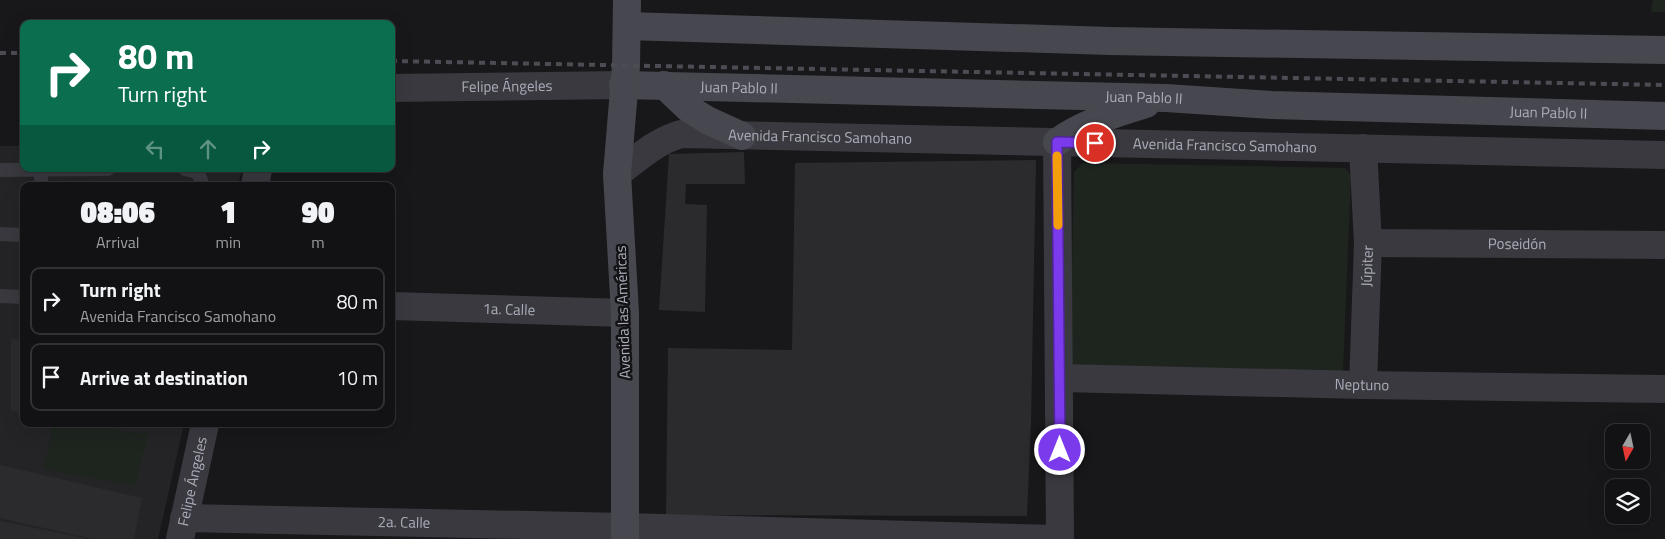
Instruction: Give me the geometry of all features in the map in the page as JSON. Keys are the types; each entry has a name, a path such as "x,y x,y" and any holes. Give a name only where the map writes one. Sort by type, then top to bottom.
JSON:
{"main road":[{"path":"623,85 627,13 1110,41 1665,50"},
{"name":"Juan Pablo II","path":"623,85 1166,98 1272,105 1665,116"},
{"name":"Avenida las Américas","path":"623,85 617,174 625,313 625,533"},
{"path":"664,85 688,108 707,120 742,136"},
{"path":"1057,142 1071,132 1089,124 1166,98"}],"street":[{"name":"Felipe Ángeles","path":"395,88 623,85"},
{"name":"Avenida Francisco Samohano","path":"617,174 656,145 669,137 680,134 1665,155"},
{"path":"1057,142 1060,378 1058,539"},
{"name":"Júpiter","path":"1363,148 1368,243 1363,385"},
{"name":"Poseidón","path":"1368,243 1665,245"},
{"name":"1a. Calle","path":"395,306 625,313"},
{"name":"Neptuno","path":"1060,378 1665,389"},
{"name":"Felipe Ángeles","path":"182,529 204,427"},
{"name":"2a. Calle","path":"182,529 1058,539"}],"lane":[{"path":"0,170 20,170"},
{"path":"0,234 20,235"},
{"path":"0,296 20,297"}],"shaded area":[{"path":"1653,0 1665,0 1665,12 1651,12"},
{"path":"0,146 20,146 20,172 241,172 239,182 20,182 20,427 183,427 158,539 0,539"},
{"path":"1083,163 1345,168 1351,175 1343,370 1336,378 1070,370 1074,172"},
{"path":"53,427 90,427 148,434 135,486 43,469"}],"building":[{"path":"744,152 745,184 686,184 685,204 707,205 705,312 659,310 669,154"},
{"path":"1036,160 1031,422 1027,516 666,515 668,348 792,350 795,163"},
{"path":"11,339 20,340 20,412 11,411"},
{"path":"0,465 142,498 134,539 93,539 0,518"},
{"path":"0,521 85,538 85,539 0,539"}],"railway":[{"path":"0,53 20,53"},
{"path":"395,61 1665,85"}],"slow traffic":[{"path":"1057,156 1058,225"}],"route":[{"path":"1060,450 1057,142 1095,143"}]}
